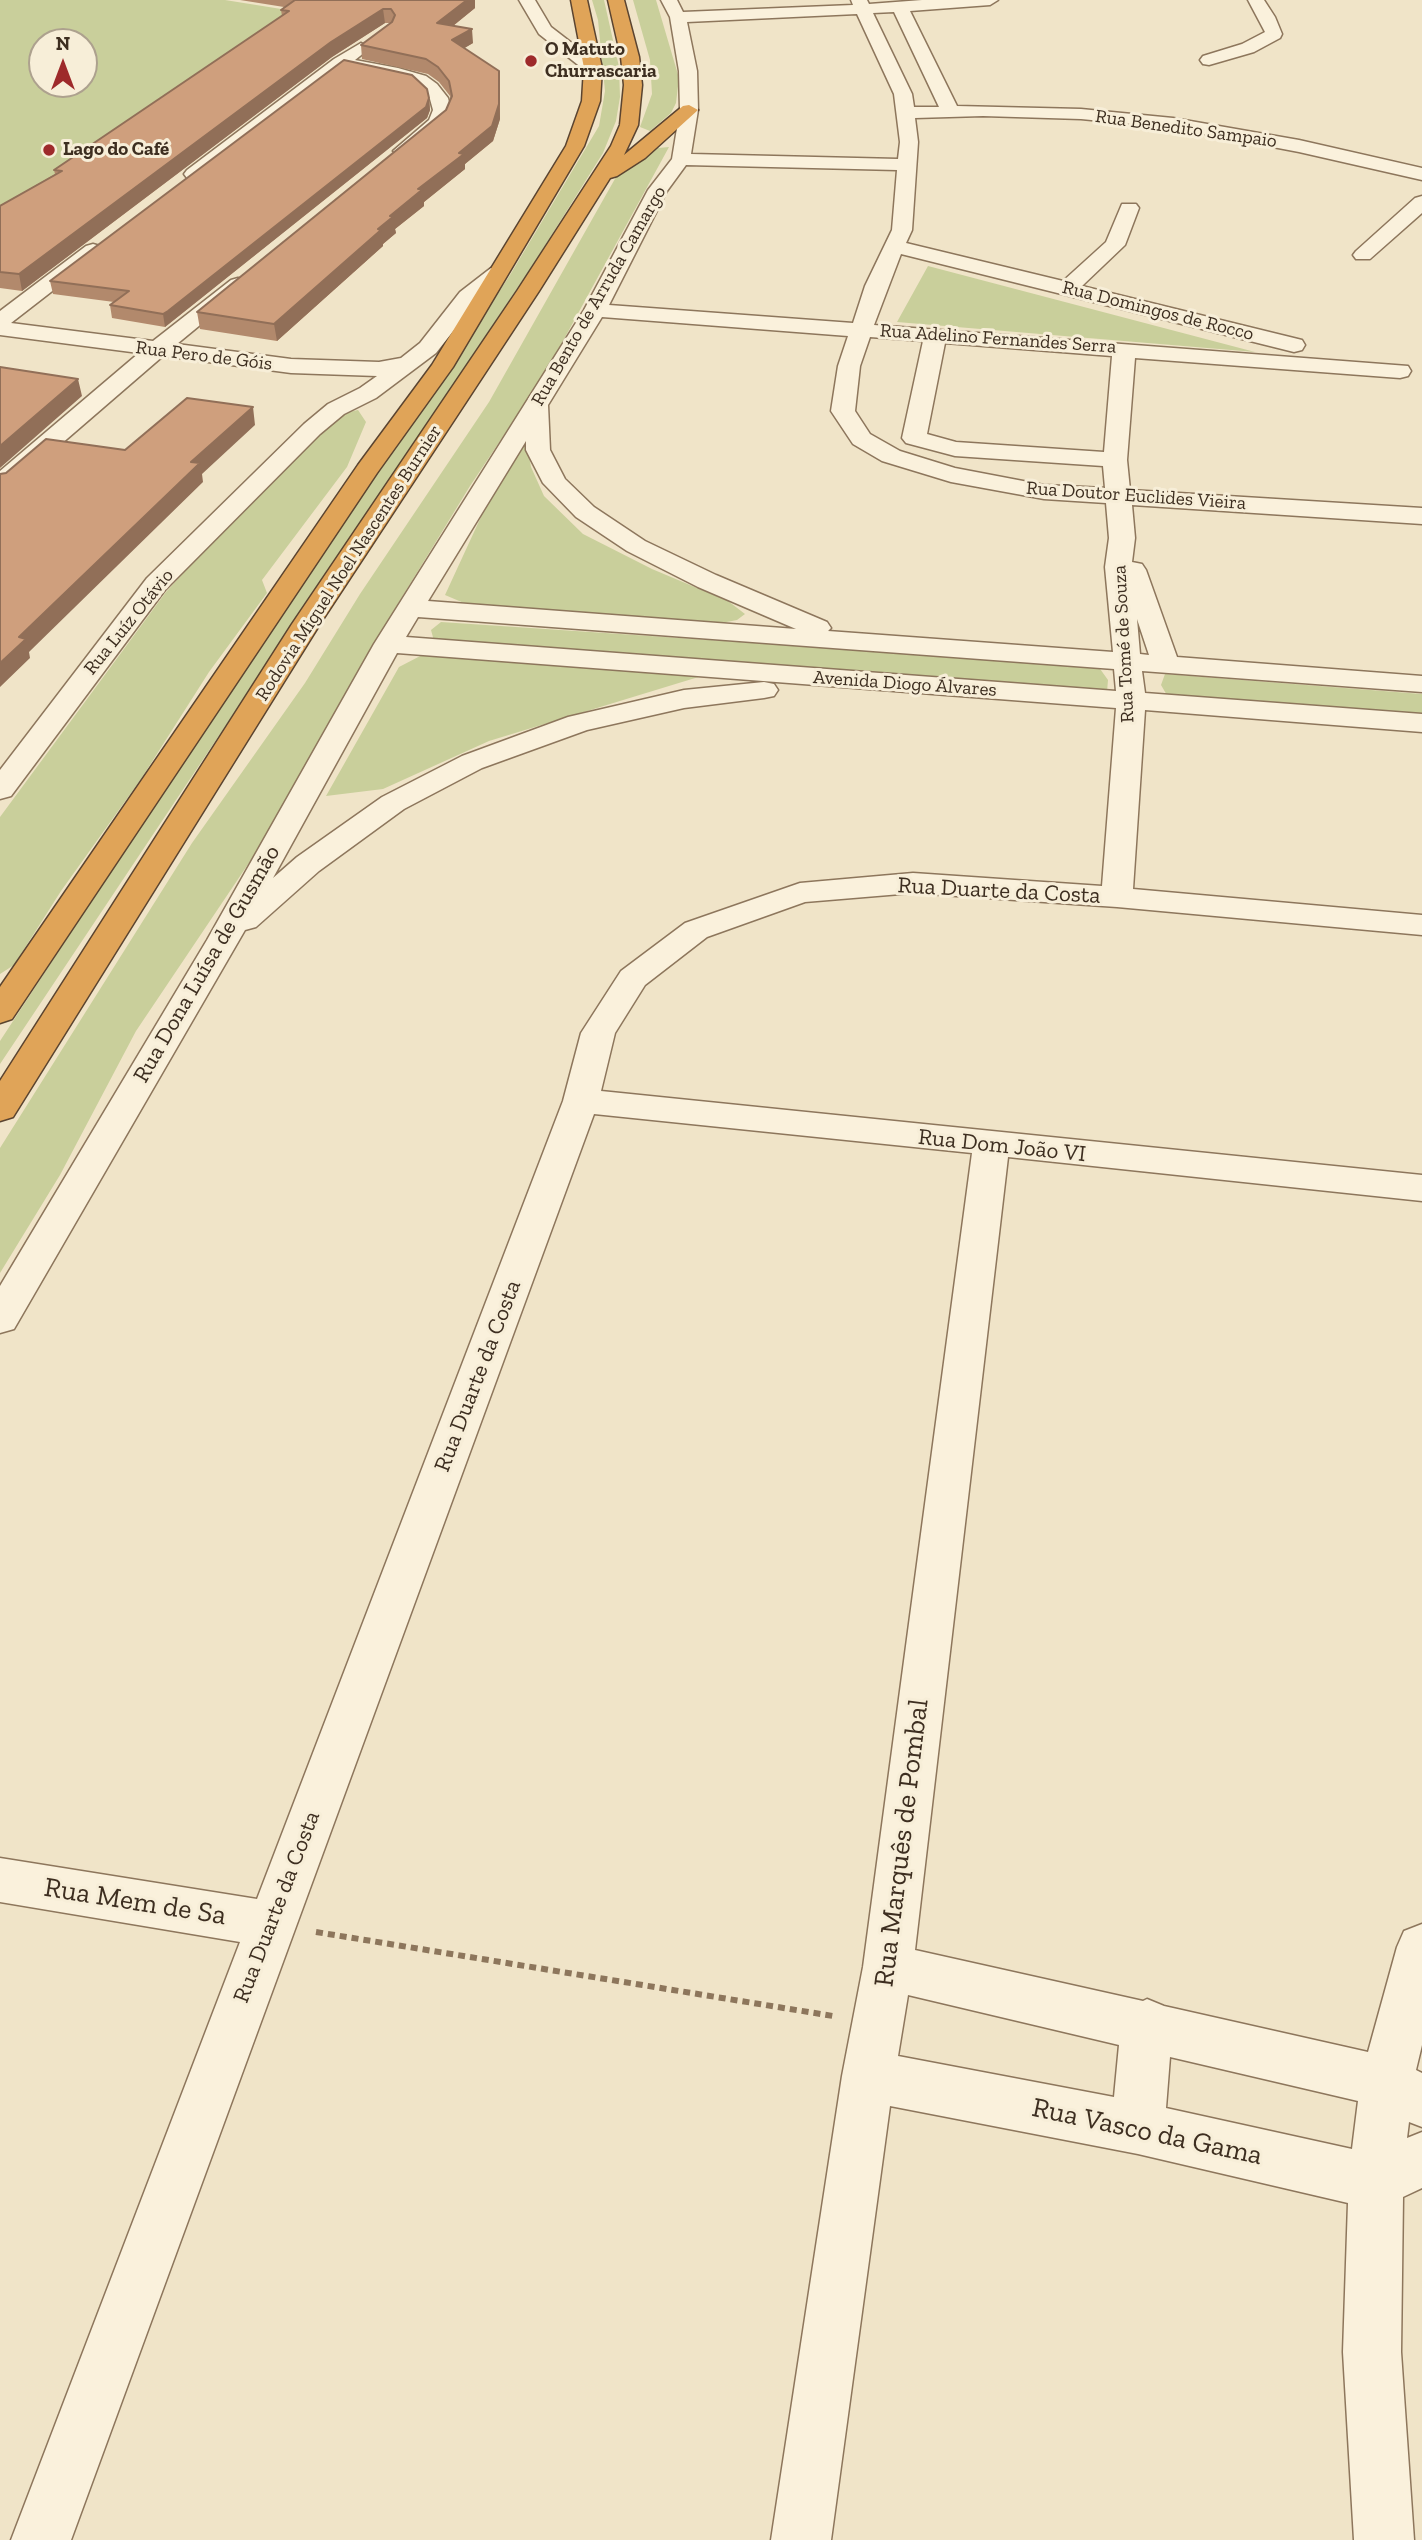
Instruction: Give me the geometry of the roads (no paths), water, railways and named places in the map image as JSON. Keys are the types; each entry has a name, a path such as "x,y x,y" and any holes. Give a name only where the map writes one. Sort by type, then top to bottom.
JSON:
{"highway":[{"name":"Rodovia Miguel Noel Nascentes Burnier","path":"0,1012 343,505 442,367 575,146 591,101 593,68 579,0"},
{"name":"Rodovia Miguel Noel Nascentes Burnier","path":"0,1109 306,624 528,292 620,146 629,125 633,102 630,57 616,0"},
{"path":"596,181 638,154 663,129 689,110"}],"street":[{"path":"527,0 545,30 593,68"},
{"path":"673,8 862,5 900,7 990,0"},
{"path":"1209,60 1248,48 1274,34 1268,17 1256,0"},
{"name":"Rua Doutor Euclides Vieira","path":"862,5 903,94 909,142 902,230 849,366 843,411 861,439 891,456 951,475 1044,492 1422,516"},
{"path":"900,7 951,112"},
{"name":"Rua Bento de Arruda Camargo","path":"411,608 595,310 657,190 681,159 689,110 687,67 673,8"},
{"path":"176,188 377,37"},
{"path":"340,63 398,73 420,80 439,98 442,110 437,123 383,167"},
{"name":"Rua Benedito Sampaio","path":"905,113 1081,114 1173,123 1299,146 1422,174"},
{"path":"681,159 907,165"},
{"path":"1363,255 1422,202"},
{"path":"1068,288 1115,245 1129,208"},
{"path":"0,321 110,238"},
{"name":"Rua Domingos de Rocco","path":"895,246 1422,377"},
{"path":"0,484 102,394 253,272"},
{"name":"Rua Luíz Otávio","path":"0,790 156,584 288,450 335,409 368,393 408,363 442,333 468,297 498,272"},
{"name":"Rua Adelino Fernandes Serra","path":"595,310 1400,371"},
{"name":"Rua Pero de Góis","path":"0,328 291,366 379,369 408,363"},
{"name":"Rua Doutor Euclides Vieira","path":"933,335 914,438 956,449 1115,460"},
{"name":"Rua Tomé de Souza","path":"1117,897 1131,700 1118,567 1122,538 1115,460 1124,349"},
{"path":"291,366 331,385 335,409"},
{"path":"537,407 538,450 555,483 585,512 636,546 707,581 848,640"},
{"path":"891,456 956,449"},
{"path":"1122,538 1166,664"},
{"name":"Avenida Diogo Álvares","path":"411,608 1422,684"},
{"name":"Rua Dona Luísa de Gusmão","path":"0,1319 223,940 411,608"},
{"name":"Avenida Diogo Álvares","path":"388,645 1422,723"},
{"path":"223,940 308,864 393,803 472,762 578,723 684,699 856,681"},
{"name":"Rua Duarte da Costa","path":"41,2540 581,1101 598,1033 633,978 696,930 800,893 913,883 1117,897 1422,925"},
{"name":"Rua Dom João VI","path":"581,1101 1422,1188"},
{"name":"Rua Marquês de Pombal","path":"801,2540 868,2076 888,1967 990,1145"},
{"name":"Rua Mem de Sa","path":"0,1880 270,1924"},
{"path":"1384,2540 1371,2352 1399,2170 1404,2091 1422,1947"},
{"path":"888,1967 1147,2024 1404,2091"},
{"path":"1138,2128 1147,2024"},
{"name":"Rua Vasco da Gama","path":"868,2076 1138,2128 1399,2170"}],"place":[{"name":"O Matuto Churrascaria","path":"531,61"},
{"name":"Lago do Café","path":"49,150"}]}
